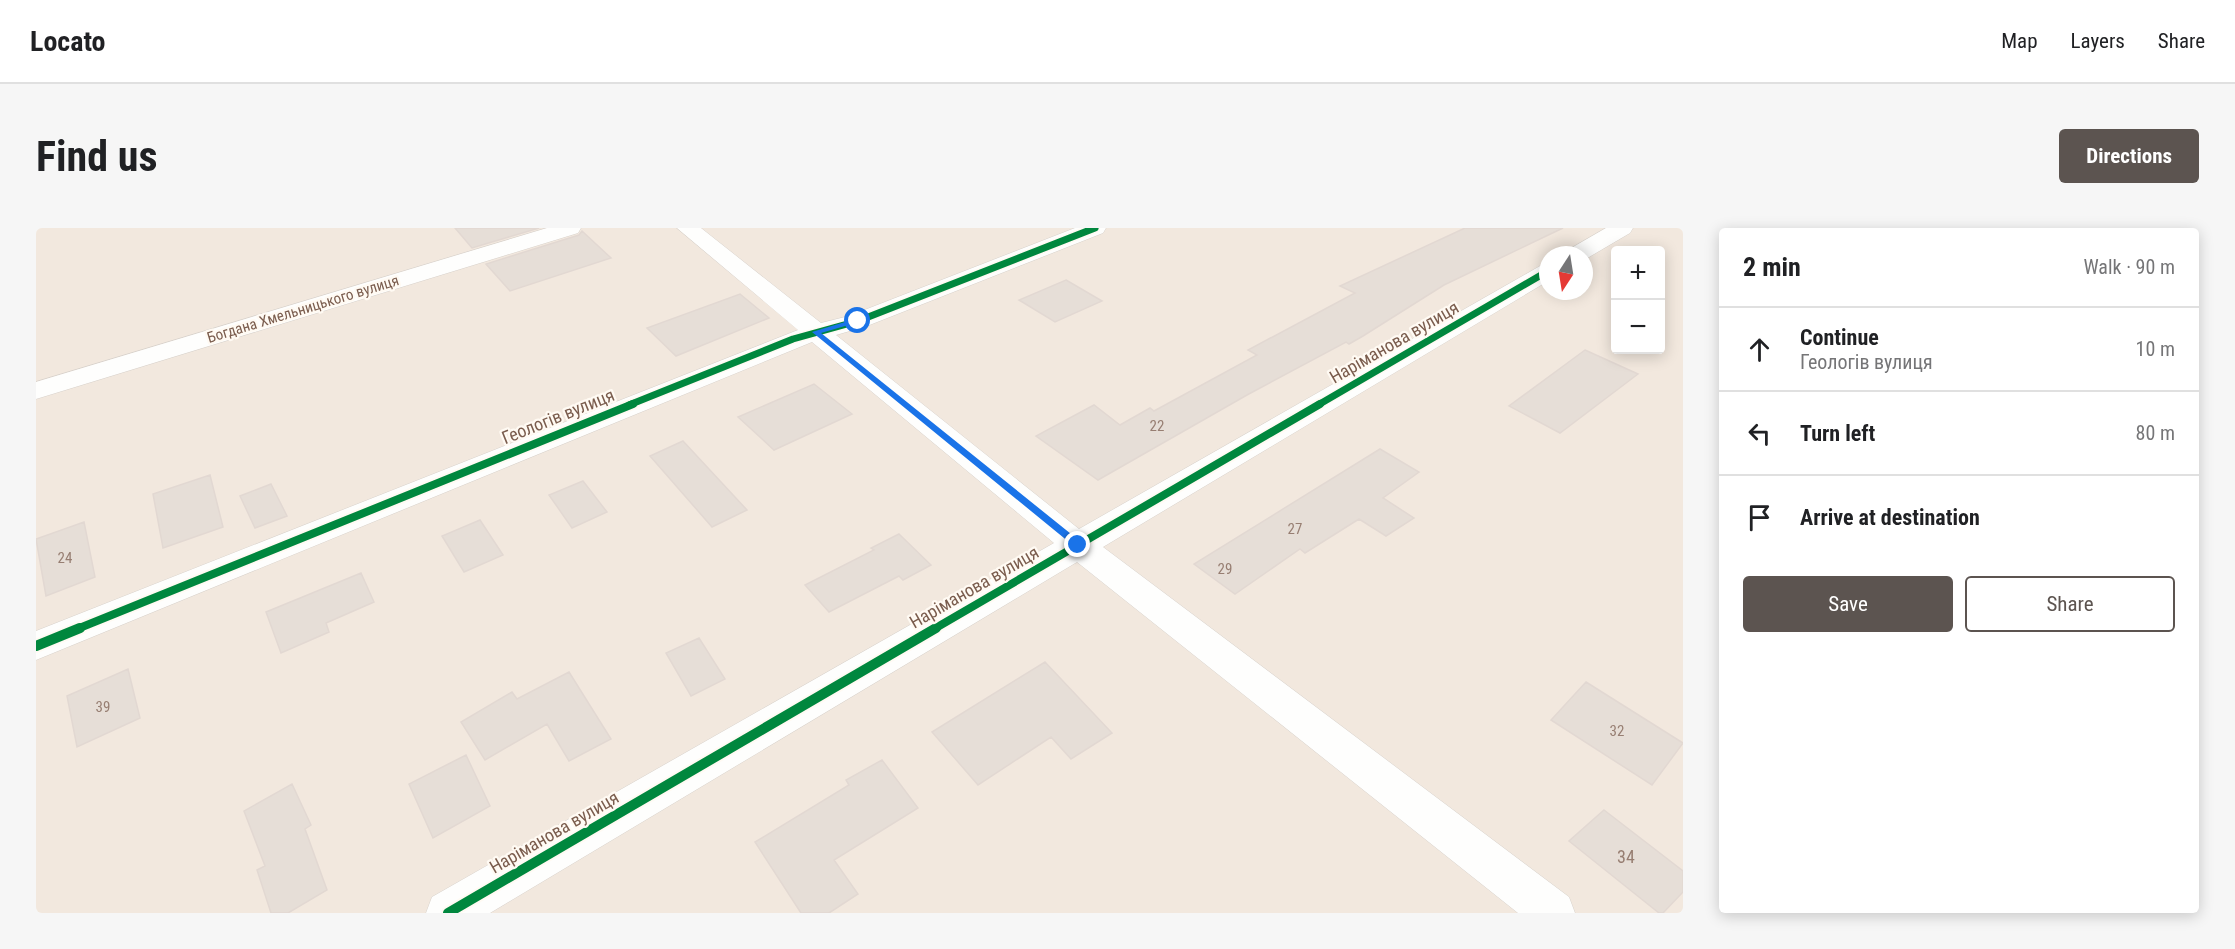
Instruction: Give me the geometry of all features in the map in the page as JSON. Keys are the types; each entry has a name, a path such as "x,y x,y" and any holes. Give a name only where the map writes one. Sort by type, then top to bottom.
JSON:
{"street":[{"name":"Богдана Хмельницького вулиця","path":"36,391 570,228"},
{"path":"688,228 1078,545 1553,913"},
{"name":"Геологів вулиця","path":"36,646 793,339 858,321 1095,228"},
{"path":"1591,246 1622,228"},
{"name":"Наріманова вулиця","path":"448,913 1539,276"}],"shaded area":[{"path":"36,228 1683,228 1683,913 36,913"}],"building":[{"path":"455,228 539,228 472,248"},
{"path":"1465,228 1563,228 1444,285 1349,344 1346,342 1247,395 1098,480 1036,436 1094,405 1120,425 1150,408 1154,411 1257,355 1248,350 1355,293 1340,286"},
{"path":"582,231 611,258 510,291 486,264 579,235"},
{"path":"1066,280 1102,301 1055,322 1019,300"},
{"path":"740,294 769,318 676,356 647,328"},
{"path":"1585,350 1638,374 1560,433 1509,406"},
{"path":"814,384 852,414 774,450 738,417"},
{"path":"683,441 747,510 712,527 650,456"},
{"path":"1380,449 1419,472 1383,498 1414,518 1386,536 1359,519 1305,553 1300,549 1235,594 1194,564"},
{"path":"210,475 223,527 163,548 153,494"},
{"path":"583,481 607,512 572,528 549,495"},
{"path":"271,484 287,516 255,528 240,496"},
{"path":"480,520 503,555 464,572 442,536"},
{"path":"84,522 95,577 46,596 36,539"},
{"path":"899,534 931,565 903,580 899,576 829,612 805,585 874,550 871,548"},
{"path":"361,573 374,602 326,623 329,632 281,653 266,612"},
{"path":"699,638 725,679 691,696 666,653"},
{"path":"1045,662 1112,733 1071,759 1051,737 978,785 932,732"},
{"path":"128,669 140,718 77,747 67,696"},
{"path":"569,672 611,739 569,761 547,724 485,760 461,722 512,692 517,699"},
{"path":"1586,682 1683,743 1652,785 1551,720"},
{"path":"466,755 490,806 433,838 409,784"},
{"path":"882,760 918,808 834,860 858,894 829,913 801,913 755,842 849,785 846,780"},
{"path":"292,784 311,825 305,829 327,890 288,913 271,913 257,870 265,866 244,811"},
{"path":"1604,810 1683,871 1683,892 1663,913 1659,913 1569,841"}],"cycle path":[{"path":"36,646 793,339 858,321 1095,228"},
{"path":"448,913 1539,276"}],"route":[{"path":"858,321 815,332 1078,545"}]}
